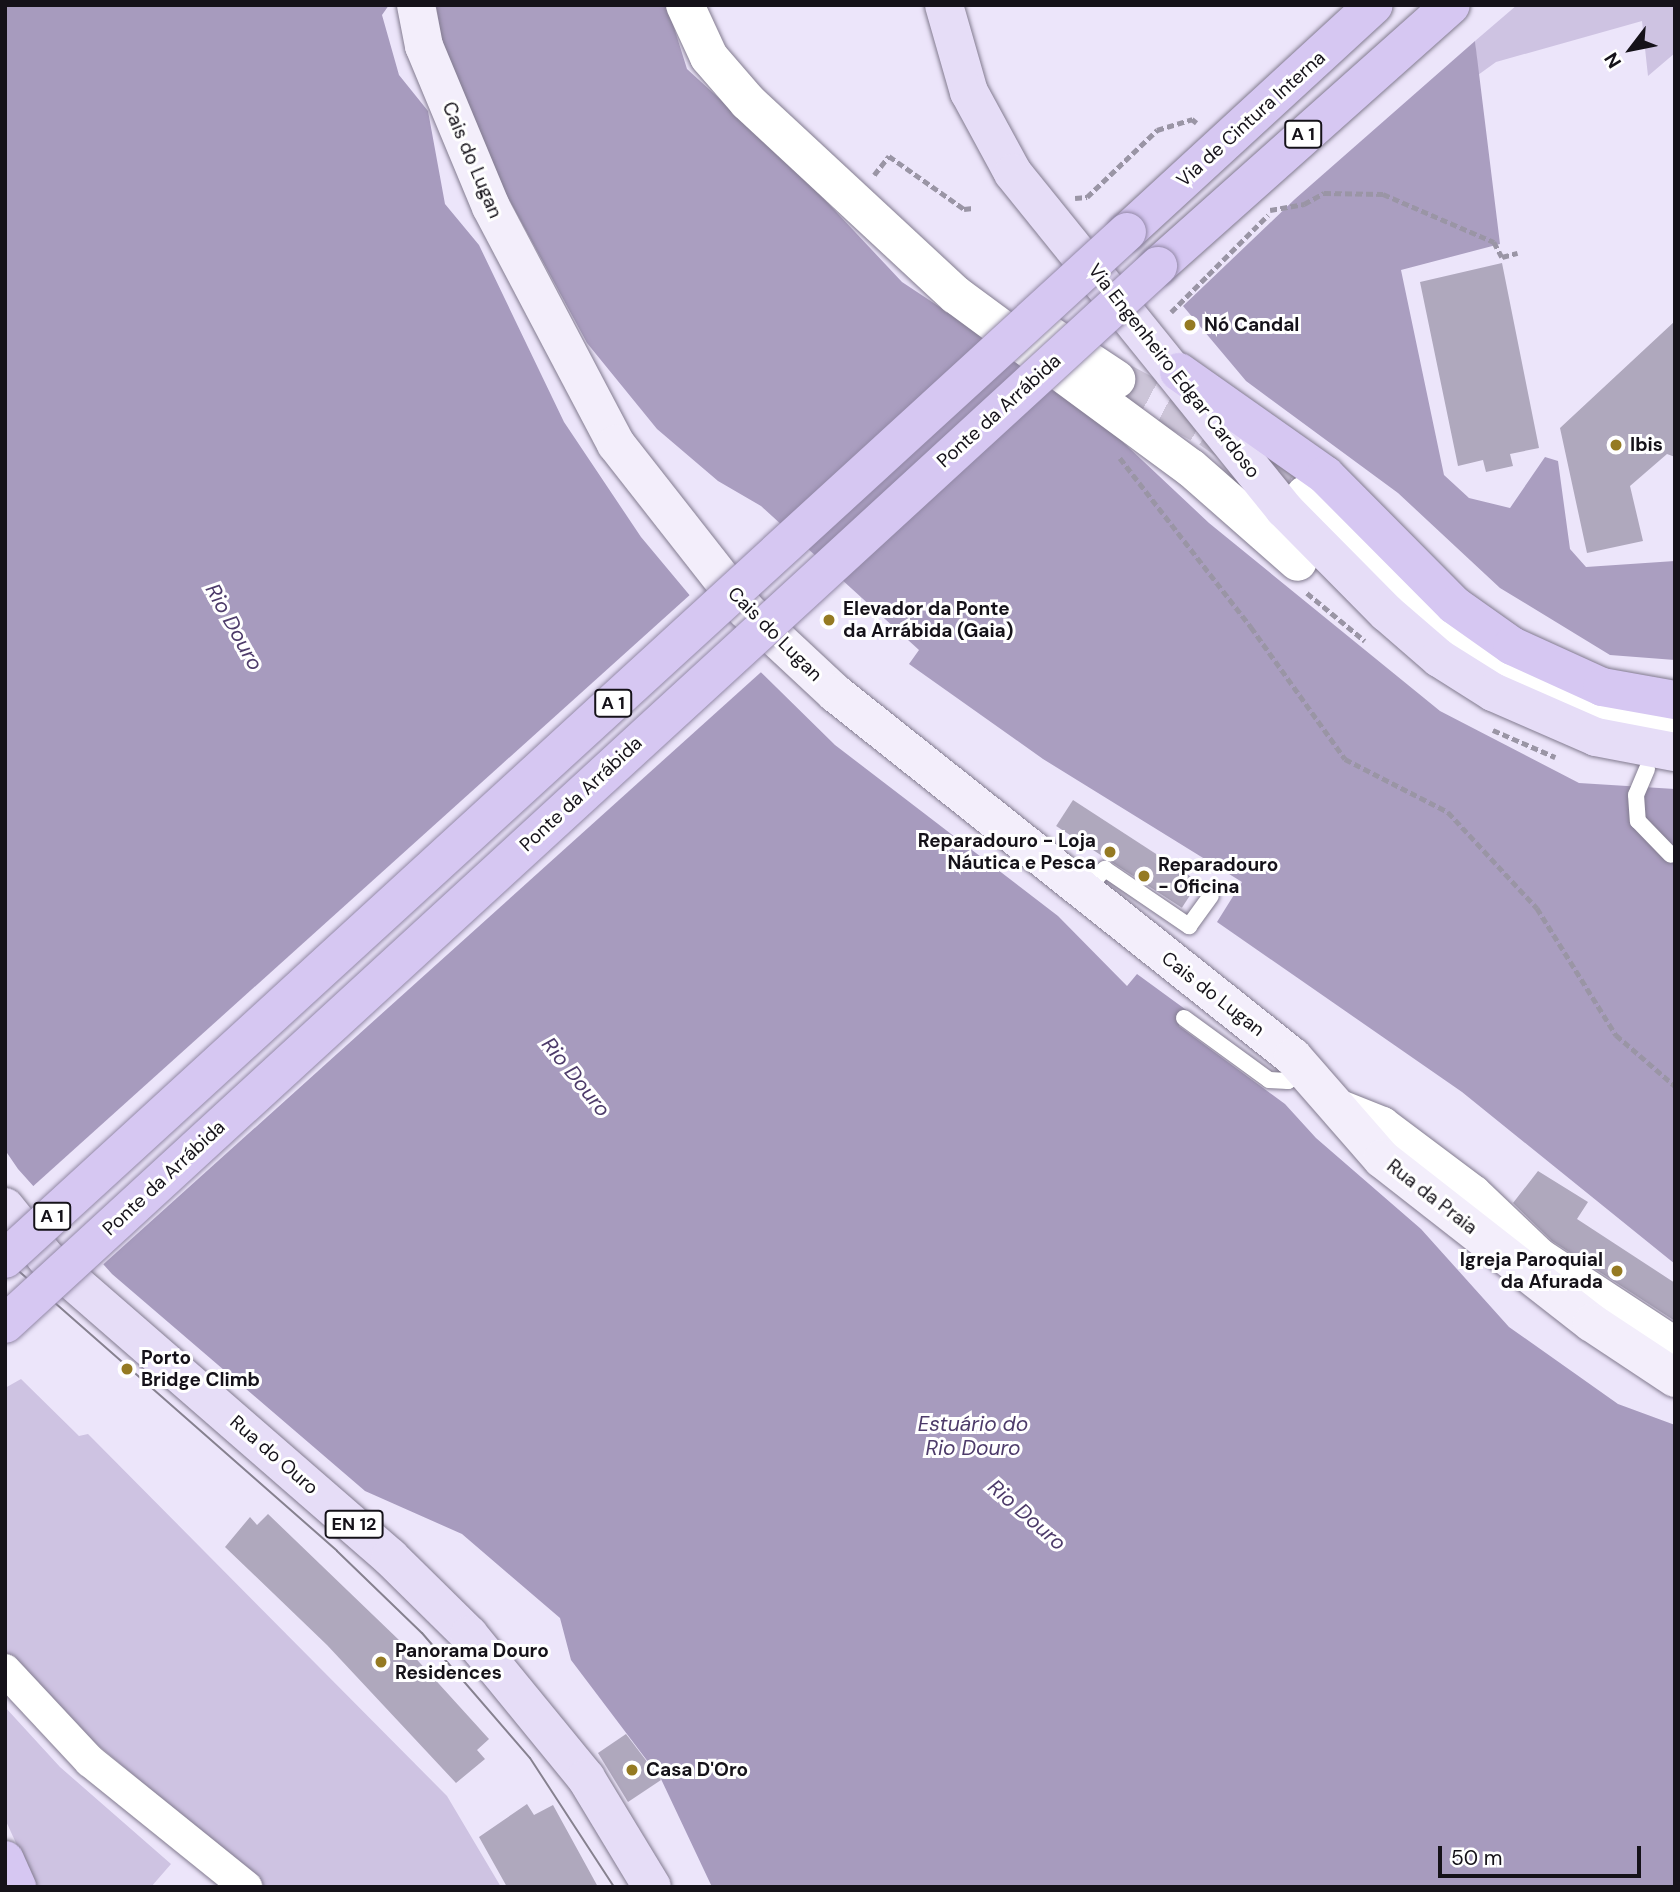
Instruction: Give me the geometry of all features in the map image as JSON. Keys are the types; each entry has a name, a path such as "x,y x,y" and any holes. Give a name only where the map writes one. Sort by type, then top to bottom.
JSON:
{"highway":[{"name":"Via de Cintura Interna","path":"5,1259 1374,5"},
{"name":"Ponte da Arrábida","path":"5,1324 1158,266 1451,5"},
{"path":"1179,372 1238,410 1325,475 1454,605 1512,646 1602,687 1675,700"},
{"path":"5,1860 17,1887"}],"main road":[{"name":"Cais do Lugan","path":"416,5 424,46 491,207 616,444 746,610 835,693 1304,1069 1335,1104"},
{"name":"Via Engenheiro Edgar Cardoso","path":"944,5 969,92 1013,173 1179,372 1201,413 1295,502 1397,622 1438,658 1493,692 1665,764"},
{"path":"1298,562 1405,656 1490,713 1579,752 1665,764"},
{"name":"Rua da Praia","path":"1335,1104 1382,1159 1592,1323 1675,1378"},
{"name":"Rua do Ouro","path":"5,1207 46,1258 390,1557 469,1635 586,1779 652,1887"}],"street":[{"path":"685,5 709,57 748,102 911,247 956,295 1127,426 1191,468 1298,562"},
{"path":"911,247 970,277 1116,379"},
{"path":"1295,502 1426,614 1503,672 1583,711 1675,731"},
{"path":"1335,1104 1383,1124 1475,1192 1541,1255 1675,1343"},
{"path":"5,1670 90,1761 246,1887"}],"lane":[{"path":"1238,410 1295,502"},
{"path":"1665,764 1636,795 1638,821 1674,858"},
{"path":"1083,892 1105,869 1189,926 1211,896"},
{"path":"1184,1018 1269,1080 1289,1081 1304,1069"}],"path":[{"path":"1072,199 1087,197 1157,130 1192,119"},
{"path":"869,181 889,156 964,209 973,208"},
{"path":"1171,312 1271,212 1324,193 1383,194 1494,242 1502,257 1517,253"},
{"path":"1264,205 1271,212"},
{"path":"1127,426 1113,449 1251,627 1345,759 1448,812 1537,908 1616,1035 1675,1086"}],"shaded area":[{"path":"436,5 667,5 687,69 794,167 902,282 1075,397 1209,523 1440,711 1579,783 1675,789 1675,1264 1462,1092 1217,922 1242,882 1043,759 909,664 919,650 761,506 718,481 657,429 587,343 505,192 442,43"},
{"path":"1517,5 1675,5 1675,53 1648,76 1642,21 1496,62 1478,75 1475,41"},
{"path":"1475,41 1500,244 1401,270 1444,475 1469,498 1510,508 1545,457 1558,461 1570,549 1586,567 1675,561 1675,660 1610,655 1500,588 1398,493 1246,381 1183,306 1295,199"},
{"path":"21,1379 79,1436 88,1434 447,1796 501,1887 266,1887 60,1713 5,1653 5,1388"},
{"path":"5,1707 60,1767 171,1864 151,1887 36,1887 5,1819"}],"water":[{"name":"Estuário do Rio Douro","path":"5,5 389,5 382,15 399,75 428,111 445,204 479,245 564,422 641,537 722,634 835,745 1058,916 1127,986 1137,974 1189,1012 1179,1026 1285,1104 1316,1138 1421,1229 1509,1327 1618,1404 1675,1425 1675,1887 712,1887 661,1779 571,1660 560,1618 462,1534 365,1491 112,1274 18,1169 5,1150"}],"pier":[{"path":"692,593 762,671 101,1267 31,1189"}],"building":[{"path":"1502,263 1539,448 1510,454 1513,466 1486,472 1483,460 1458,466 1420,282"},
{"name":"Ibis","path":"1675,321 1675,457 1667,454 1630,486 1643,541 1587,553 1560,428"},
{"path":"1073,800 1199,882 1182,908 1056,826"},
{"name":"Igreja Paroquial da Afurada","path":"1538,1171 1588,1202 1577,1219 1675,1283 1675,1321 1552,1241 1513,1203"},
{"name":"Panorama Douro Residences","path":"268,1514 400,1641 489,1739 477,1750 485,1759 456,1783 327,1645 225,1547 250,1517 257,1525"},
{"name":"Casa D'Oro","path":"626,1734 661,1780 628,1802 598,1753"},
{"path":"527,1804 534,1815 553,1805 598,1887 507,1887 479,1837"}],"tunnel":[{"path":"1116,379 1210,429 1305,495"}],"tram line":[{"path":"5,1259 337,1551 422,1633 530,1758 614,1887"}],"place":[{"name":"Nó Candal","path":"1190,325"},
{"name":"Ibis","path":"1616,445"},
{"name":"Elevador da Ponte da Arrábida (Gaia)","path":"829,620"},
{"name":"Reparadouro - Loja Náutica e Pesca","path":"1110,852"},
{"name":"Reparadouro - Oficina","path":"1144,876"},
{"name":"Igreja Paroquial da Afurada","path":"1617,1271"},
{"name":"Porto Bridge Climb","path":"127,1369"},
{"name":"Panorama Douro Residences","path":"381,1662"},
{"name":"Casa D'Oro","path":"632,1770"}],"water label":[{"name":"Rio Douro","path":"234,627"},
{"name":"Rio Douro","path":"576,1077"},
{"name":"Rio Douro","path":"1027,1515"}]}
